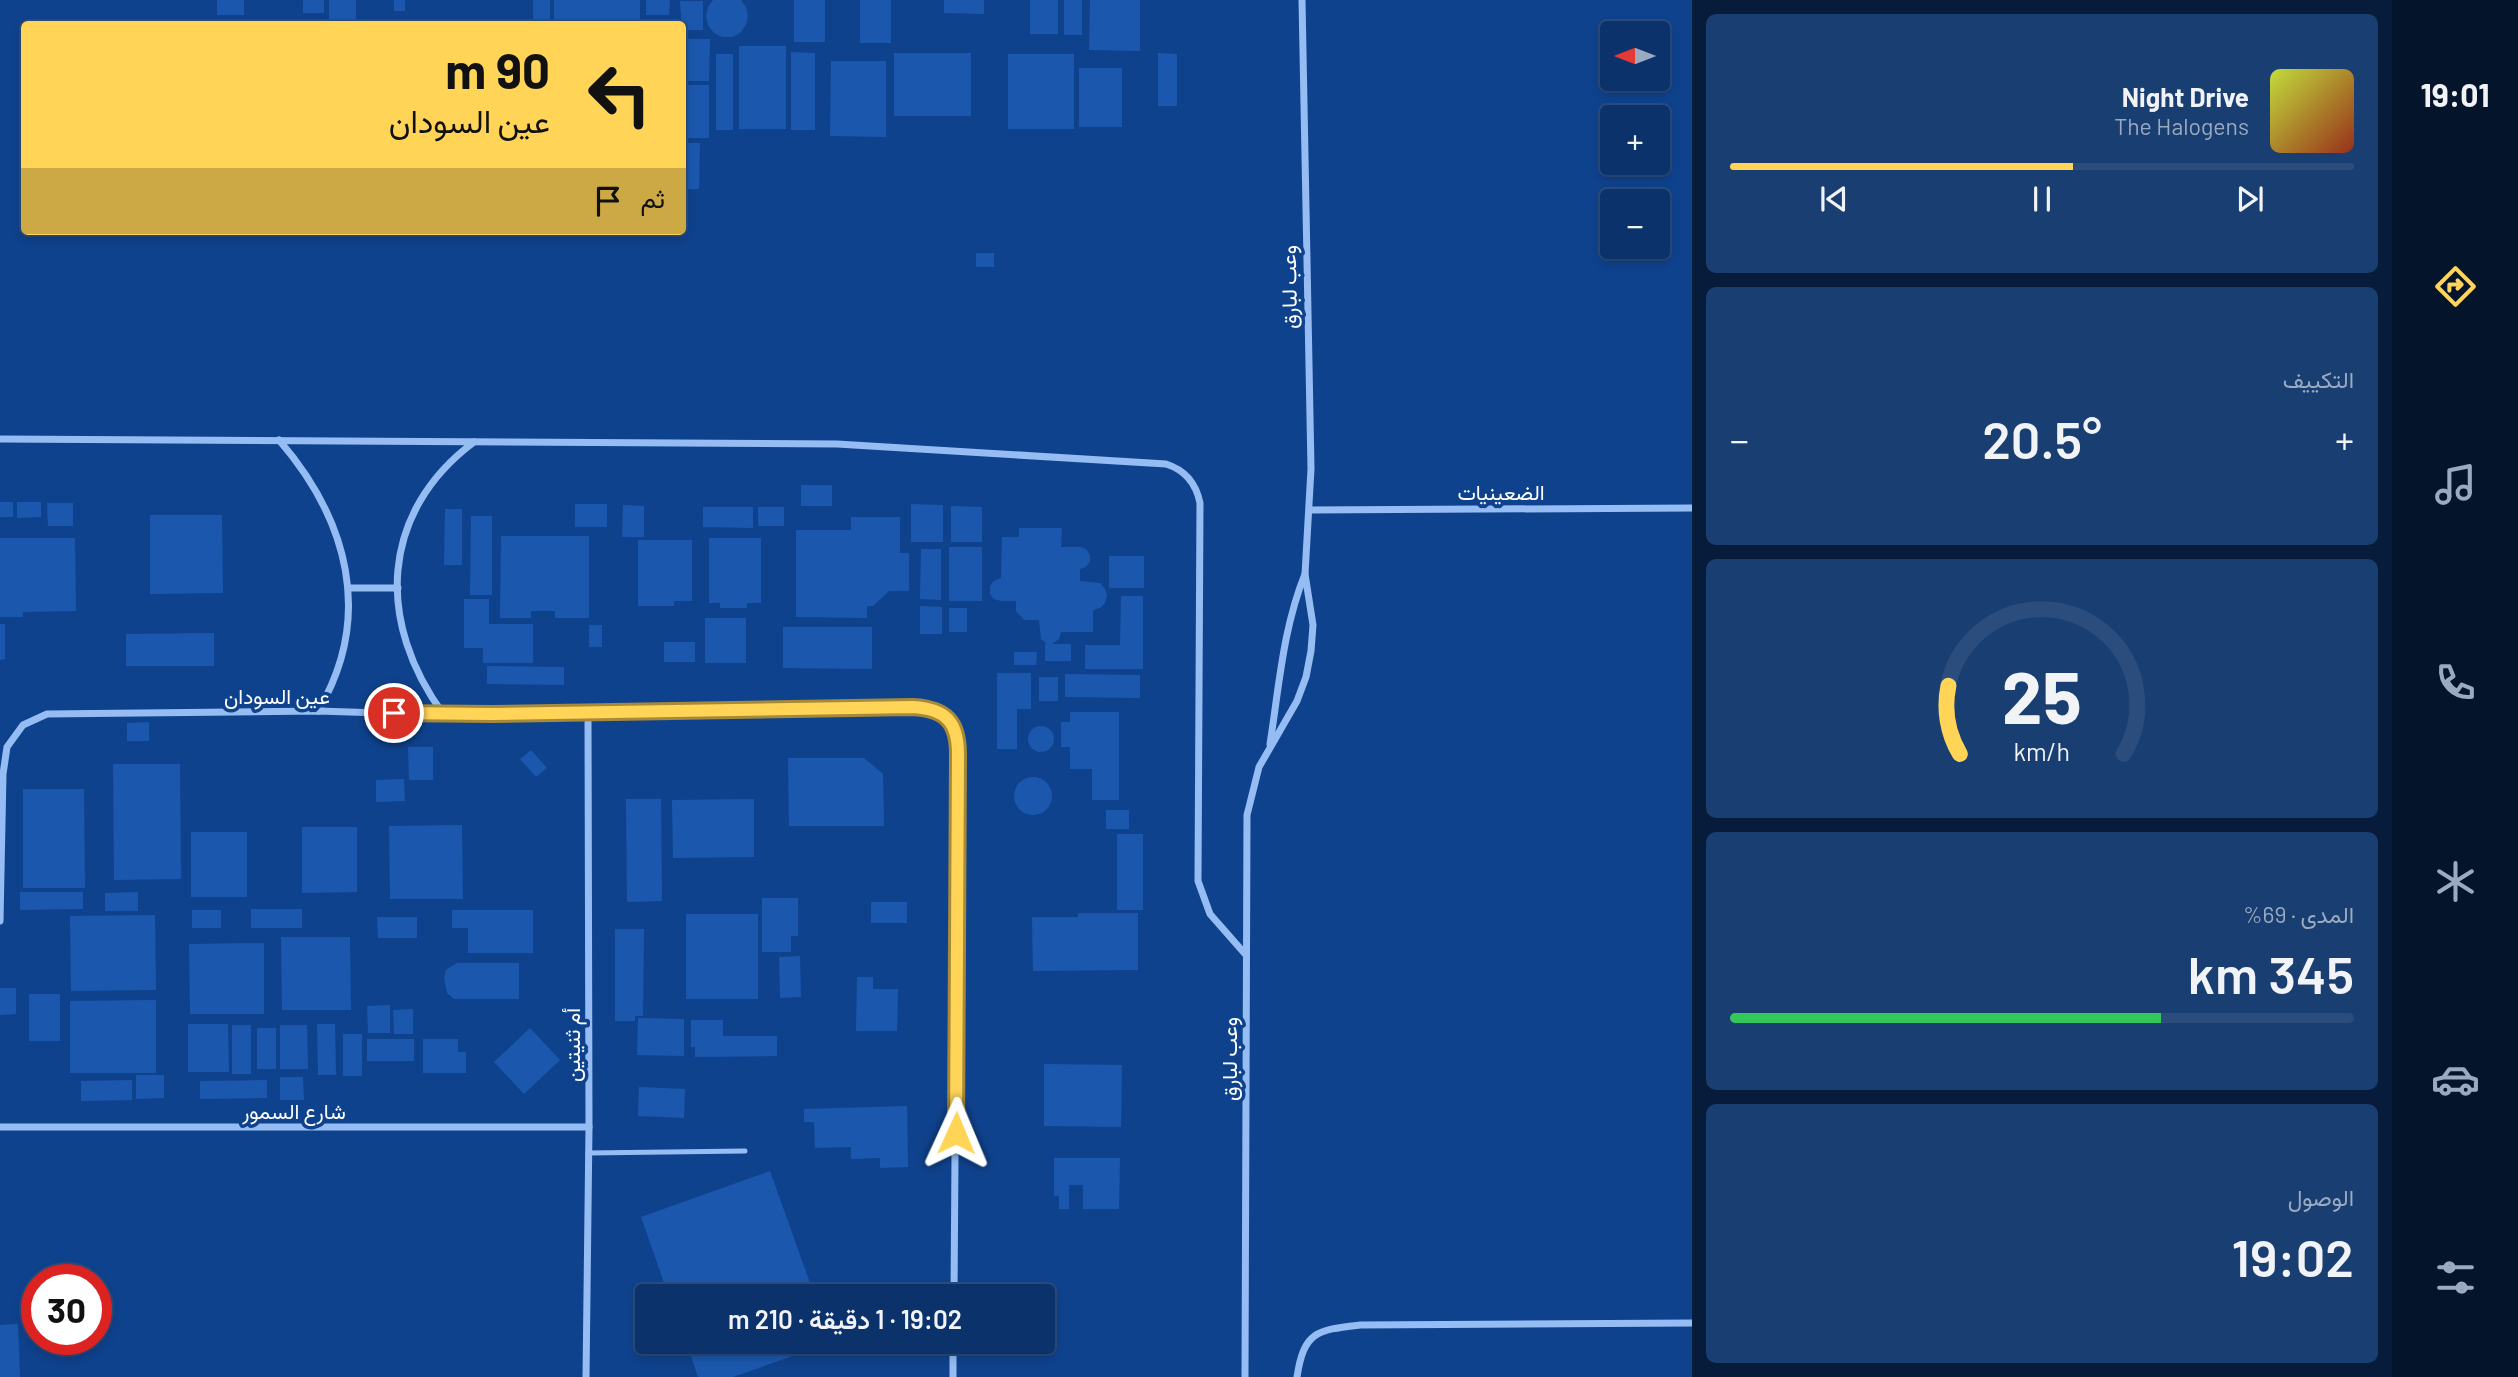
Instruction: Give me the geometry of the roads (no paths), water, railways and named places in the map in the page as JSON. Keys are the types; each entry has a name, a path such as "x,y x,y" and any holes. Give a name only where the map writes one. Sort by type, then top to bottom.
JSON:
{"street":[{"name":"وعب لبارق","path":"1245,1377 1247,815 1259,767 1291,712 1306,677 1311,651 1312,625 1306,574 1310,510 1310,429 1307,389 1302,0"},
{"path":"0,439 837,444 1166,464 1176,467 1193,482 1200,503 1198,881 1210,914 1246,955"},
{"path":"279,440 305,473 326,508 337,534 348,588 349,614 341,664 318,711"},
{"path":"444,715 419,677 409,655 401,622 398,588 403,539 411,516 437,474 454,456 474,442"},
{"name":"الضعينيات","path":"1310,510 1692,508"},
{"name":"وعب لبارق","path":"1270,745 1286,638 1297,594 1306,574"},
{"path":"348,588 398,588"},
{"name":"عين السودان","path":"0,920 3,774 7,747 23,725 47,714 318,711 444,715 932,708 948,718 958,735 954,1284"},
{"name":"أم ثنيتين","path":"586,1377 589,1128 588,713"},
{"name":"شارع السمور","path":"0,1128 589,1128"},
{"path":"1297,1377 1300,1354 1311,1338 1328,1329 1360,1325 1692,1323"},
{"path":"953,1354 953,1377"}],"lane":[{"path":"588,1153 745,1151"}]}
